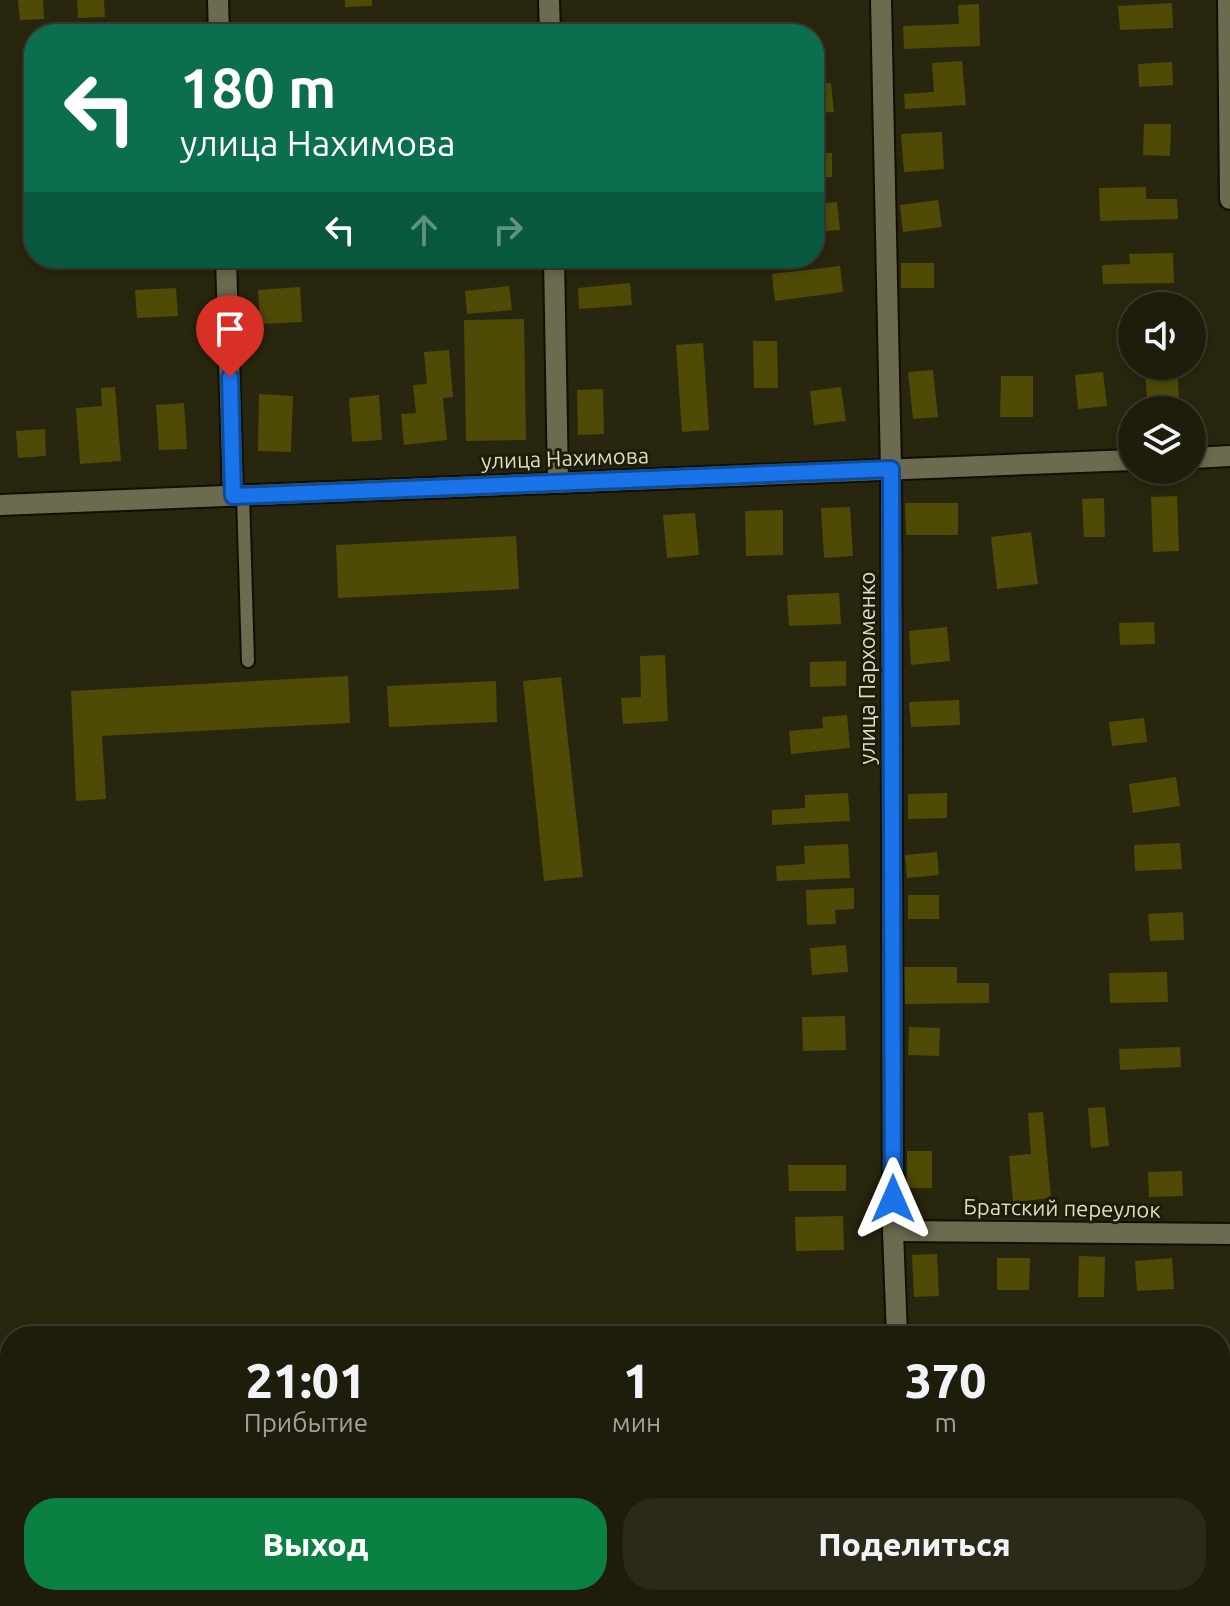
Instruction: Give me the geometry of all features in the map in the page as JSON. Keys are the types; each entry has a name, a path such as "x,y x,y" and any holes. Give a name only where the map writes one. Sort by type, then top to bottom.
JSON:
{"street":[{"path":"218,0 219,24"},
{"path":"549,0 550,24"},
{"name":"улица Пархоменко","path":"881,0 891,469 893,1231 897,1326"},
{"path":"1228,0 1230,199"},
{"path":"227,268 238,495"},
{"path":"554,268 558,483"},
{"path":"1206,457 1230,456"},
{"name":"улица Нахимова","path":"0,505 1118,461"},
{"name":"Братский переулок","path":"893,1231 1230,1234"}],"lane":[{"path":"238,495 248,661"}],"building":[{"path":"18,0 43,0 44,19 20,20"},
{"path":"77,0 104,0 105,17 78,18"},
{"path":"345,0 372,0 372,6 345,7"},
{"path":"1172,3 1173,28 1120,30 1118,6"},
{"path":"979,4 980,46 904,49 903,26 959,24 958,5"},
{"path":"962,61 966,105 905,109 904,94 934,92 932,63"},
{"path":"1172,62 1173,85 1139,87 1138,64"},
{"path":"824,83 831,83 834,112 824,112"},
{"path":"1144,124 1171,124 1170,156 1143,155"},
{"path":"942,132 944,169 904,172 901,134"},
{"path":"824,153 832,153 832,177 824,177"},
{"path":"1146,187 1146,199 1177,199 1178,219 1100,221 1099,188"},
{"path":"938,200 942,227 903,232 900,205"},
{"path":"837,202 840,230 824,231 824,203"},
{"path":"1173,253 1174,283 1103,284 1102,265 1130,264 1129,254"},
{"path":"901,263 934,263 934,288 901,288"},
{"path":"840,266 843,292 775,301 772,274"},
{"path":"630,283 632,305 579,309 578,288"},
{"path":"509,286 512,310 467,314 465,291"},
{"path":"300,287 302,322 260,324 258,290"},
{"path":"176,288 178,316 137,318 135,290"},
{"path":"524,319 526,440 466,441 464,320"},
{"path":"753,341 777,341 778,388 754,388"},
{"path":"703,343 709,430 682,432 676,345"},
{"path":"449,350 453,397 443,398 447,440 404,445 401,414 416,413 413,385 427,384 424,352"},
{"path":"933,370 938,417 913,419 908,372"},
{"path":"1103,372 1107,406 1078,409 1075,375"},
{"path":"1001,376 1033,376 1033,417 1000,417"},
{"path":"1146,380 1178,380 1179,396 1147,396"},
{"path":"115,387 121,461 80,464 76,408 102,406 101,388"},
{"path":"841,387 846,421 814,425 810,391"},
{"path":"603,389 604,434 578,435 577,390"},
{"path":"259,394 293,396 291,452 258,451"},
{"path":"379,395 382,440 352,442 349,398"},
{"path":"184,403 187,449 159,450 156,405"},
{"path":"45,429 46,456 18,458 16,431"},
{"path":"1177,496 1179,551 1153,552 1151,497"},
{"path":"1104,498 1105,537 1084,537 1082,499"},
{"path":"905,503 958,503 958,535 906,535"},
{"path":"850,507 853,556 824,558 821,508"},
{"path":"783,510 783,555 746,556 745,511"},
{"path":"695,513 699,555 667,558 663,515"},
{"path":"1031,532 1038,584 997,589 991,537"},
{"path":"516,536 519,589 338,598 336,545"},
{"path":"839,593 841,624 789,626 787,595"},
{"path":"1154,622 1155,644 1120,645 1119,623"},
{"path":"947,627 950,661 911,665 909,631"},
{"path":"665,655 668,721 623,724 621,698 641,697 640,656"},
{"path":"846,661 846,686 810,687 810,662"},
{"path":"348,676 350,723 102,736 106,799 76,801 71,691"},
{"path":"561,677 583,877 544,881 523,681"},
{"path":"496,681 497,722 389,727 387,686"},
{"path":"959,700 960,725 911,727 909,702"},
{"path":"847,715 850,748 791,754 789,731 823,728 822,717"},
{"path":"1144,718 1147,742 1112,746 1109,722"},
{"path":"1176,777 1180,806 1133,813 1129,784"},
{"path":"848,793 850,821 772,825 772,810 805,808 805,795"},
{"path":"947,793 947,818 908,819 908,794"},
{"path":"1180,843 1182,869 1135,871 1134,845"},
{"path":"848,844 850,878 777,881 776,866 805,864 804,846"},
{"path":"937,852 939,875 907,878 905,855"},
{"path":"854,888 854,909 835,910 836,924 807,925 806,890"},
{"path":"908,895 939,895 939,919 908,919"},
{"path":"1183,912 1184,940 1150,941 1148,914"},
{"path":"846,945 848,972 812,975 810,948"},
{"path":"904,967 957,967 957,983 989,983 989,1003 905,1004"},
{"path":"1167,972 1168,1002 1110,1003 1109,973"},
{"path":"845,1016 846,1050 803,1051 802,1017"},
{"path":"909,1027 940,1028 939,1056 908,1055"},
{"path":"1180,1047 1181,1067 1120,1070 1119,1049"},
{"path":"1105,1107 1109,1146 1091,1148 1088,1108"},
{"path":"1043,1112 1051,1198 1013,1202 1009,1156 1031,1154 1028,1113"},
{"path":"907,1151 932,1151 932,1188 907,1188"},
{"path":"788,1165 846,1165 846,1191 789,1191"},
{"path":"1182,1171 1183,1196 1149,1197 1148,1172"},
{"path":"843,1216 844,1250 796,1251 795,1217"},
{"path":"937,1254 939,1296 914,1297 912,1255"},
{"path":"1079,1256 1105,1257 1104,1297 1078,1297"},
{"path":"997,1258 1030,1258 1029,1290 997,1290"},
{"path":"1172,1258 1174,1289 1137,1291 1135,1261"}],"route":[{"path":"230,377 233,496 891,469 893,1199"}]}
